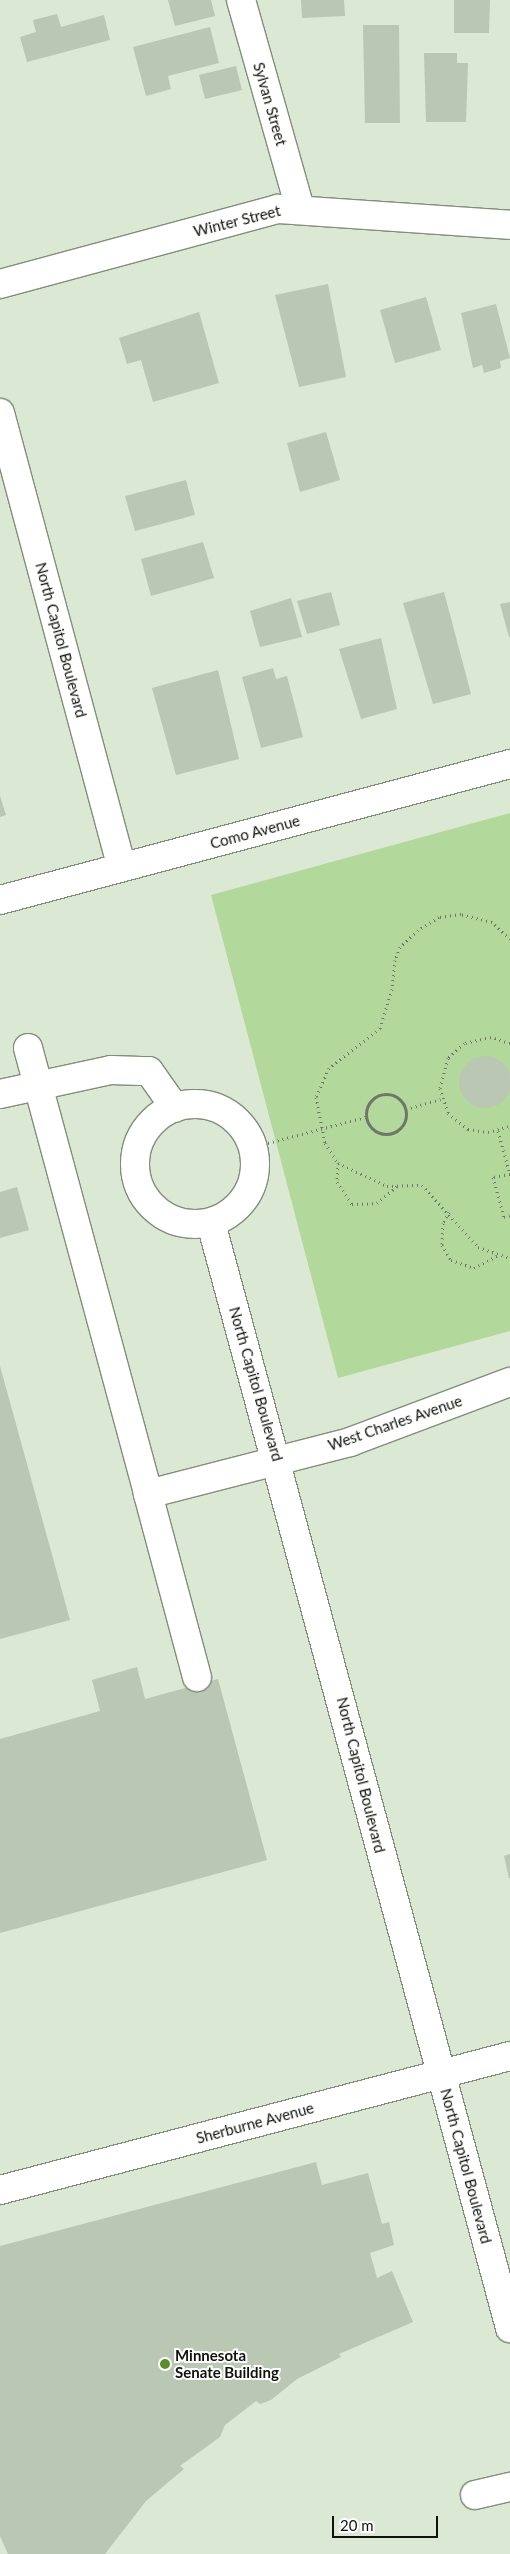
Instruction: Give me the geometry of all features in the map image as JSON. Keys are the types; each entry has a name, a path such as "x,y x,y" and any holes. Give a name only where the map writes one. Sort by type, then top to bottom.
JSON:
{"street":[{"name":"Sylvan Street","path":"241,0 300,209"},
{"name":"Winter Street","path":"0,284 278,209 510,224"},
{"name":"North Capitol Boulevard","path":"0,413 122,867"},
{"name":"Como Avenue","path":"0,900 510,764"},
{"path":"28,1048 197,1677"},
{"path":"0,1094 37,1084 111,1070 149,1071 175,1108"},
{"path":"195,1104 214,1107 232,1117 254,1149 250,1188 240,1204 211,1223 186,1224 167,1217 140,1189 137,1150 151,1125 175,1108 195,1104"},
{"name":"North Capitol Boulevard","path":"211,1223 278,1458 510,2328"},
{"name":"West Charles Avenue","path":"148,1494 278,1458 350,1442 510,1382"},
{"name":"Sherburne Avenue","path":"0,2190 510,2056"},
{"path":"475,2495 510,2487"}],"path":[{"path":"398,1186 377,1203 352,1204 337,1182 338,1163 322,1129 317,1087 329,1068 380,1028 392,989 394,960 407,939 439,917 461,914 492,922 510,939"},
{"path":"510,1043 481,1038 454,1050 440,1077 441,1099 453,1118 468,1129 498,1131 510,1126"},
{"path":"382,1094 396,1096 406,1109 403,1124 390,1133 376,1131 366,1117 368,1104 382,1094"},
{"path":"406,1109 441,1099"},
{"path":"268,1143 366,1117"},
{"path":"498,1131 510,1174 494,1177 504,1217 510,1215"},
{"path":"338,1163 380,1183 398,1186 422,1185 449,1212 478,1247 497,1256 510,1258"},
{"path":"449,1212 442,1240 451,1260 474,1268 497,1256"}],"green space":[{"path":"510,813 510,1331 338,1378 211,895"}],"building":[{"path":"168,0 211,0 215,16 175,26"},
{"path":"301,0 344,0 345,16 302,18"},
{"path":"454,0 490,0 489,33 454,33"},
{"path":"57,14 61,27 104,15 110,40 27,62 20,37 36,32 33,20"},
{"path":"363,25 399,25 400,123 365,123"},
{"path":"210,27 219,63 168,76 171,89 146,96 133,47"},
{"path":"424,53 457,53 457,63 468,63 466,122 426,122"},
{"path":"236,66 242,90 205,99 199,75"},
{"path":"328,284 346,377 299,387 275,295"},
{"path":"426,297 441,350 395,363 380,310"},
{"path":"496,304 510,358 500,361 501,368 484,373 482,365 473,368 461,313"},
{"path":"199,312 219,383 153,402 141,360 127,364 119,338"},
{"path":"326,432 340,480 300,492 287,443"},
{"path":"186,480 195,515 135,531 125,496"},
{"path":"203,542 214,578 151,596 141,559"},
{"path":"331,592 340,625 307,634 297,601"},
{"path":"444,592 471,694 433,704 403,603"},
{"path":"291,598 302,637 260,647 250,611"},
{"path":"510,602 510,637 509,637 500,604"},
{"path":"381,638 397,709 361,719 339,649"},
{"path":"273,668 276,679 287,676 303,737 261,748 242,677"},
{"path":"218,670 239,759 176,775 152,688"},
{"path":"0,796 6,815 0,817"},
{"path":"485,1056 495,1058 503,1064 509,1072 511,1082 509,1092 503,1100 495,1106 485,1108 475,1106 467,1100 461,1092 459,1082 461,1072 467,1064 475,1058"},
{"path":"17,1187 29,1230 0,1238 0,1192"},
{"path":"0,1366 70,1620 0,1639"},
{"path":"137,1667 145,1699 218,1679 267,1860 0,1933 0,1739 100,1711 92,1680"},
{"path":"510,1854 510,1878 509,1878 504,1856"},
{"name":"Minnesota Senate Building","path":"316,2162 322,2185 368,2173 382,2224 389,2222 394,2245 370,2253 377,2278 392,2271 413,2322 339,2354 341,2357 297,2379 271,2400 260,2404 256,2401 225,2425 220,2437 180,2466 184,2469 146,2501 105,2554 8,2554 0,2536 0,2246"}],"place":[{"name":"Minnesota Senate Building","path":"165,2364"}]}
